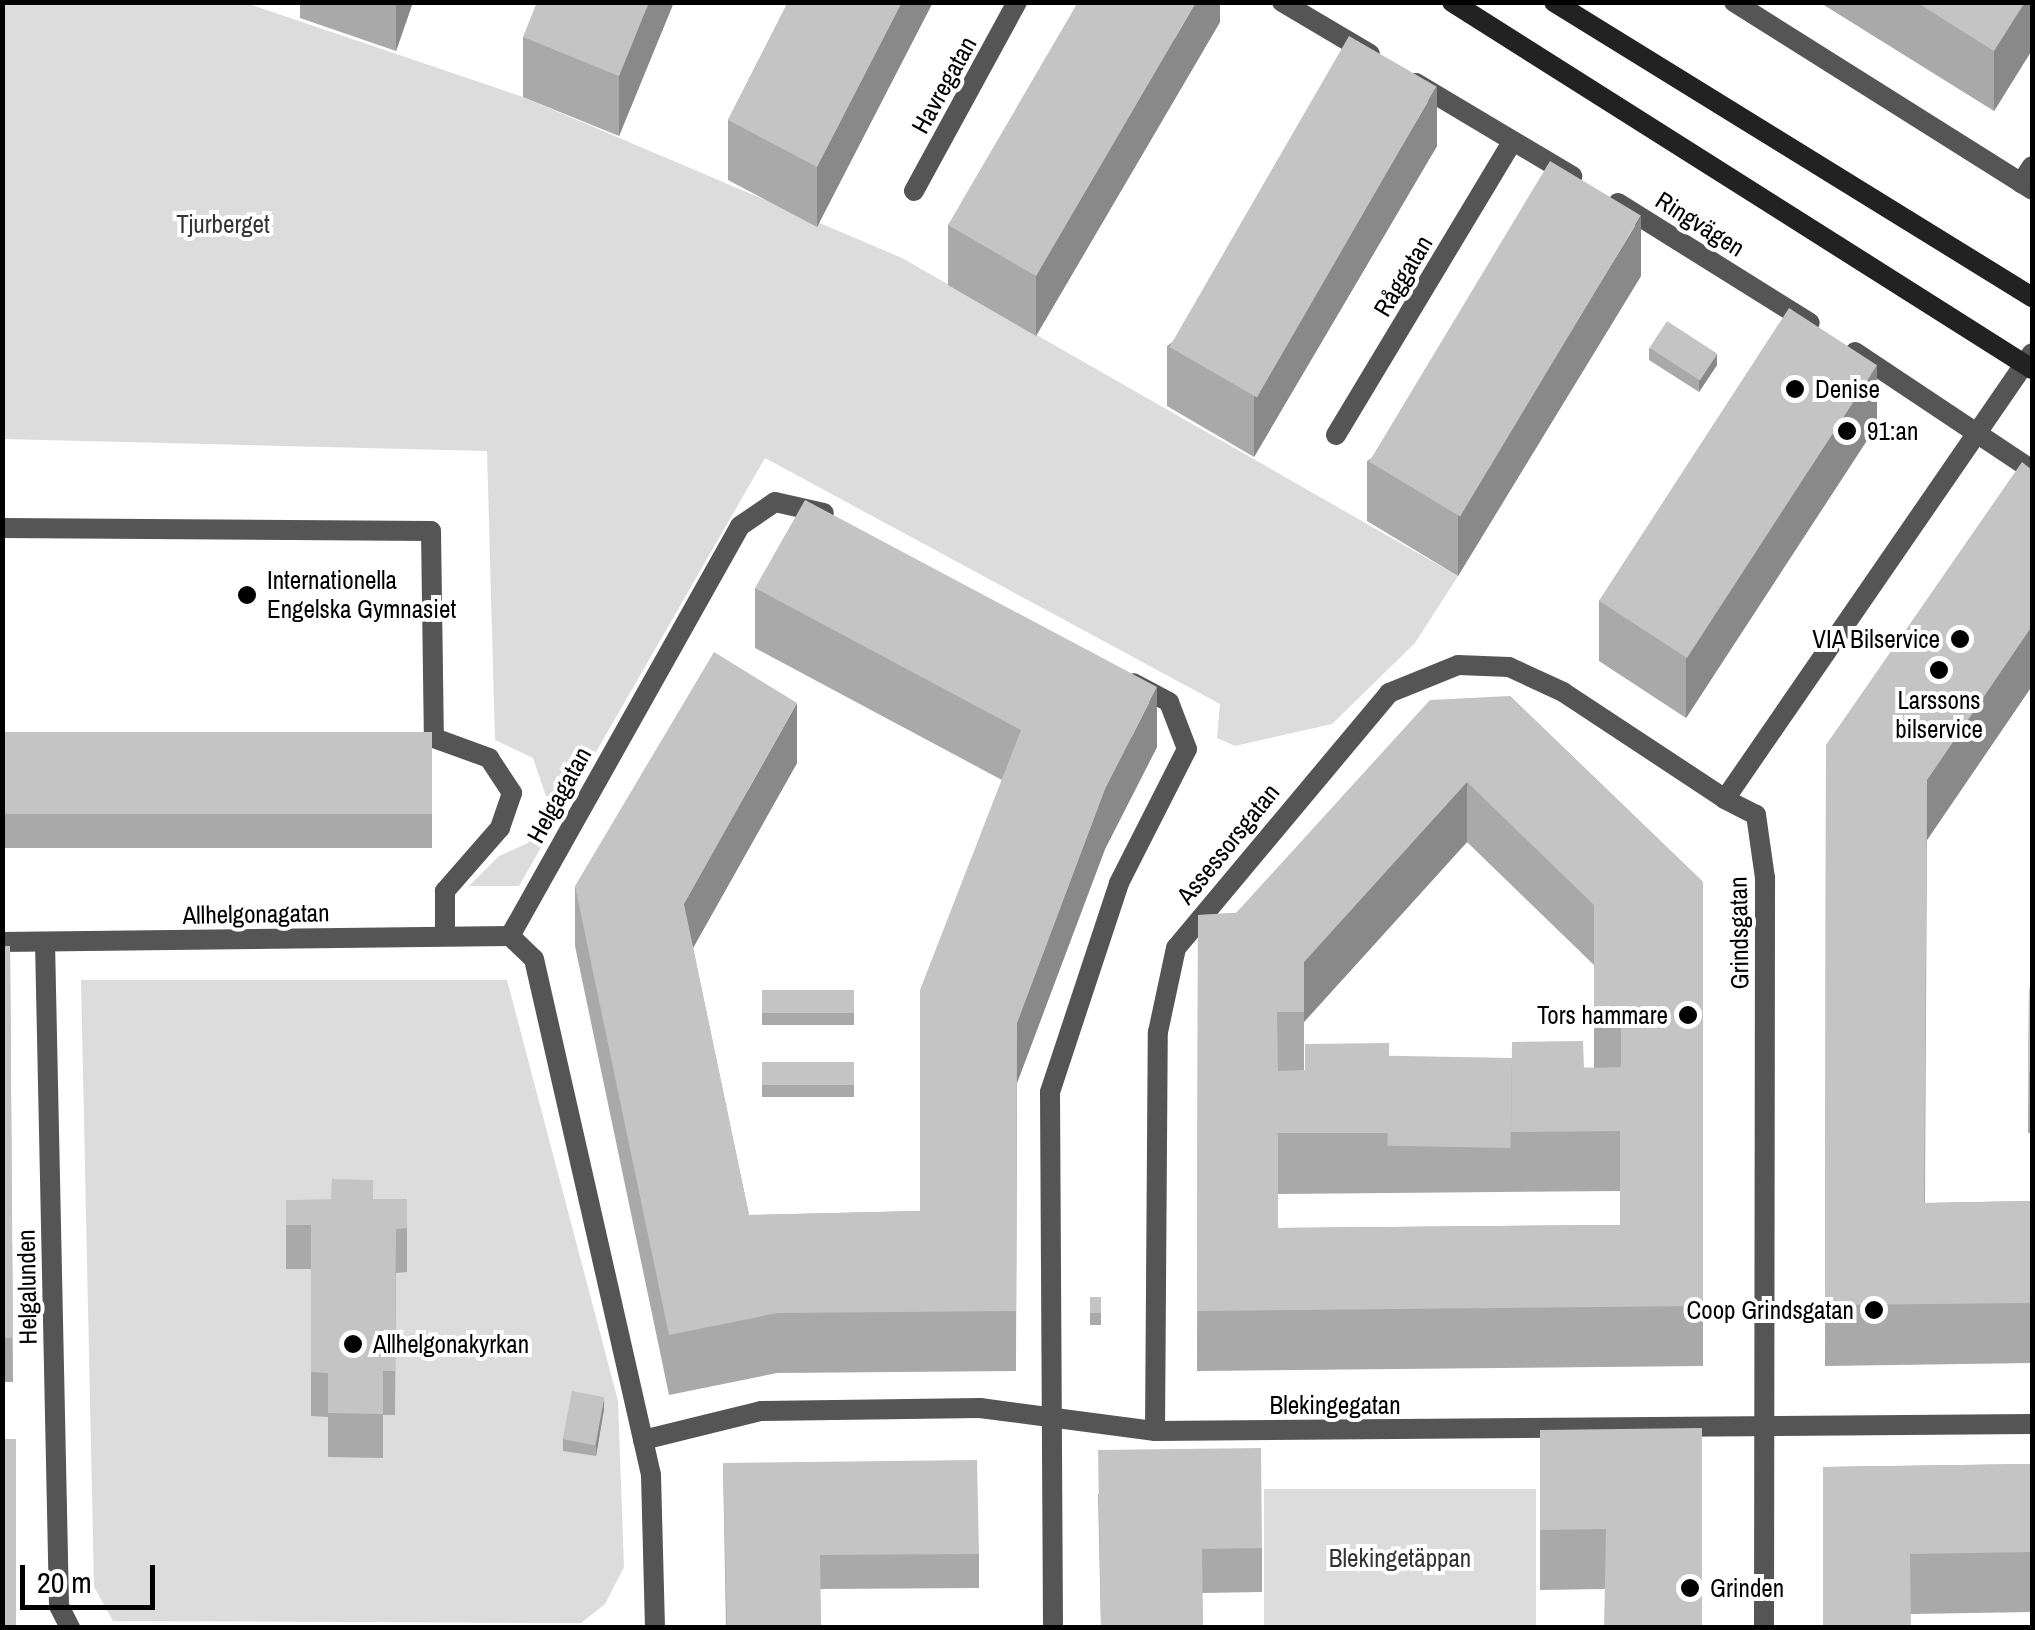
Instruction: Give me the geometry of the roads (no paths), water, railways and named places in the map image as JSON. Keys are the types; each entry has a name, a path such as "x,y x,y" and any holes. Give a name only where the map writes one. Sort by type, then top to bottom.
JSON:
{"main road":[{"path":"1452,2 2030,362"},
{"path":"1554,2 2032,297"}],"street":[{"name":"Havregatan","path":"914,191 1017,2"},
{"name":"Ringvägen","path":"1282,2 1978,432 2032,470"},
{"path":"1734,2 2029,179"},
{"name":"Råggatan","path":"1336,436 1513,142"},
{"path":"1725,799 2030,362"},
{"name":"Helgagatan","path":"510,936 740,526 775,502 841,522"},
{"path":"2,528 431,531 434,738 489,758 512,792 500,828 445,891 445,936"},
{"name":"Assessorsgatan","path":"1155,1431 1158,1032 1171,963 1389,692 1458,665 1509,667 1562,692 1725,799"},
{"path":"1053,1628 1050,1092 1119,884 1187,749 1184,722 1169,702 1117,673"},
{"name":"Grindsgatan","path":"1725,799 1756,815 1764,878 1764,1628"},
{"path":"510,936 534,959 644,1440 655,1628"},
{"name":"Allhelgonagatan","path":"2,942 510,936"},
{"name":"Helgalunden","path":"45,942 59,1606 70,1628"},
{"name":"Blekingegatan","path":"644,1440 761,1410 980,1408 1155,1431 2032,1424"}],"place":[{"name":"Denise","path":"1795,389"},
{"name":"91:an","path":"1847,431"},
{"name":"Internationella Engelska Gymnasiet","path":"247,595"},
{"name":"VIA Bilservice","path":"1960,639"},
{"name":"Larssons bilservice","path":"1939,670"},
{"name":"Tors hammare","path":"1688,1015"},
{"name":"Coop Grindsgatan","path":"1874,1310"},
{"name":"Allhelgonakyrkan","path":"353,1344"},
{"name":"Grinden","path":"1690,1588"}],"park label":[{"name":"Tjurberget","path":"223,224"},
{"name":"Blekingetäppan","path":"1400,1558"}]}
